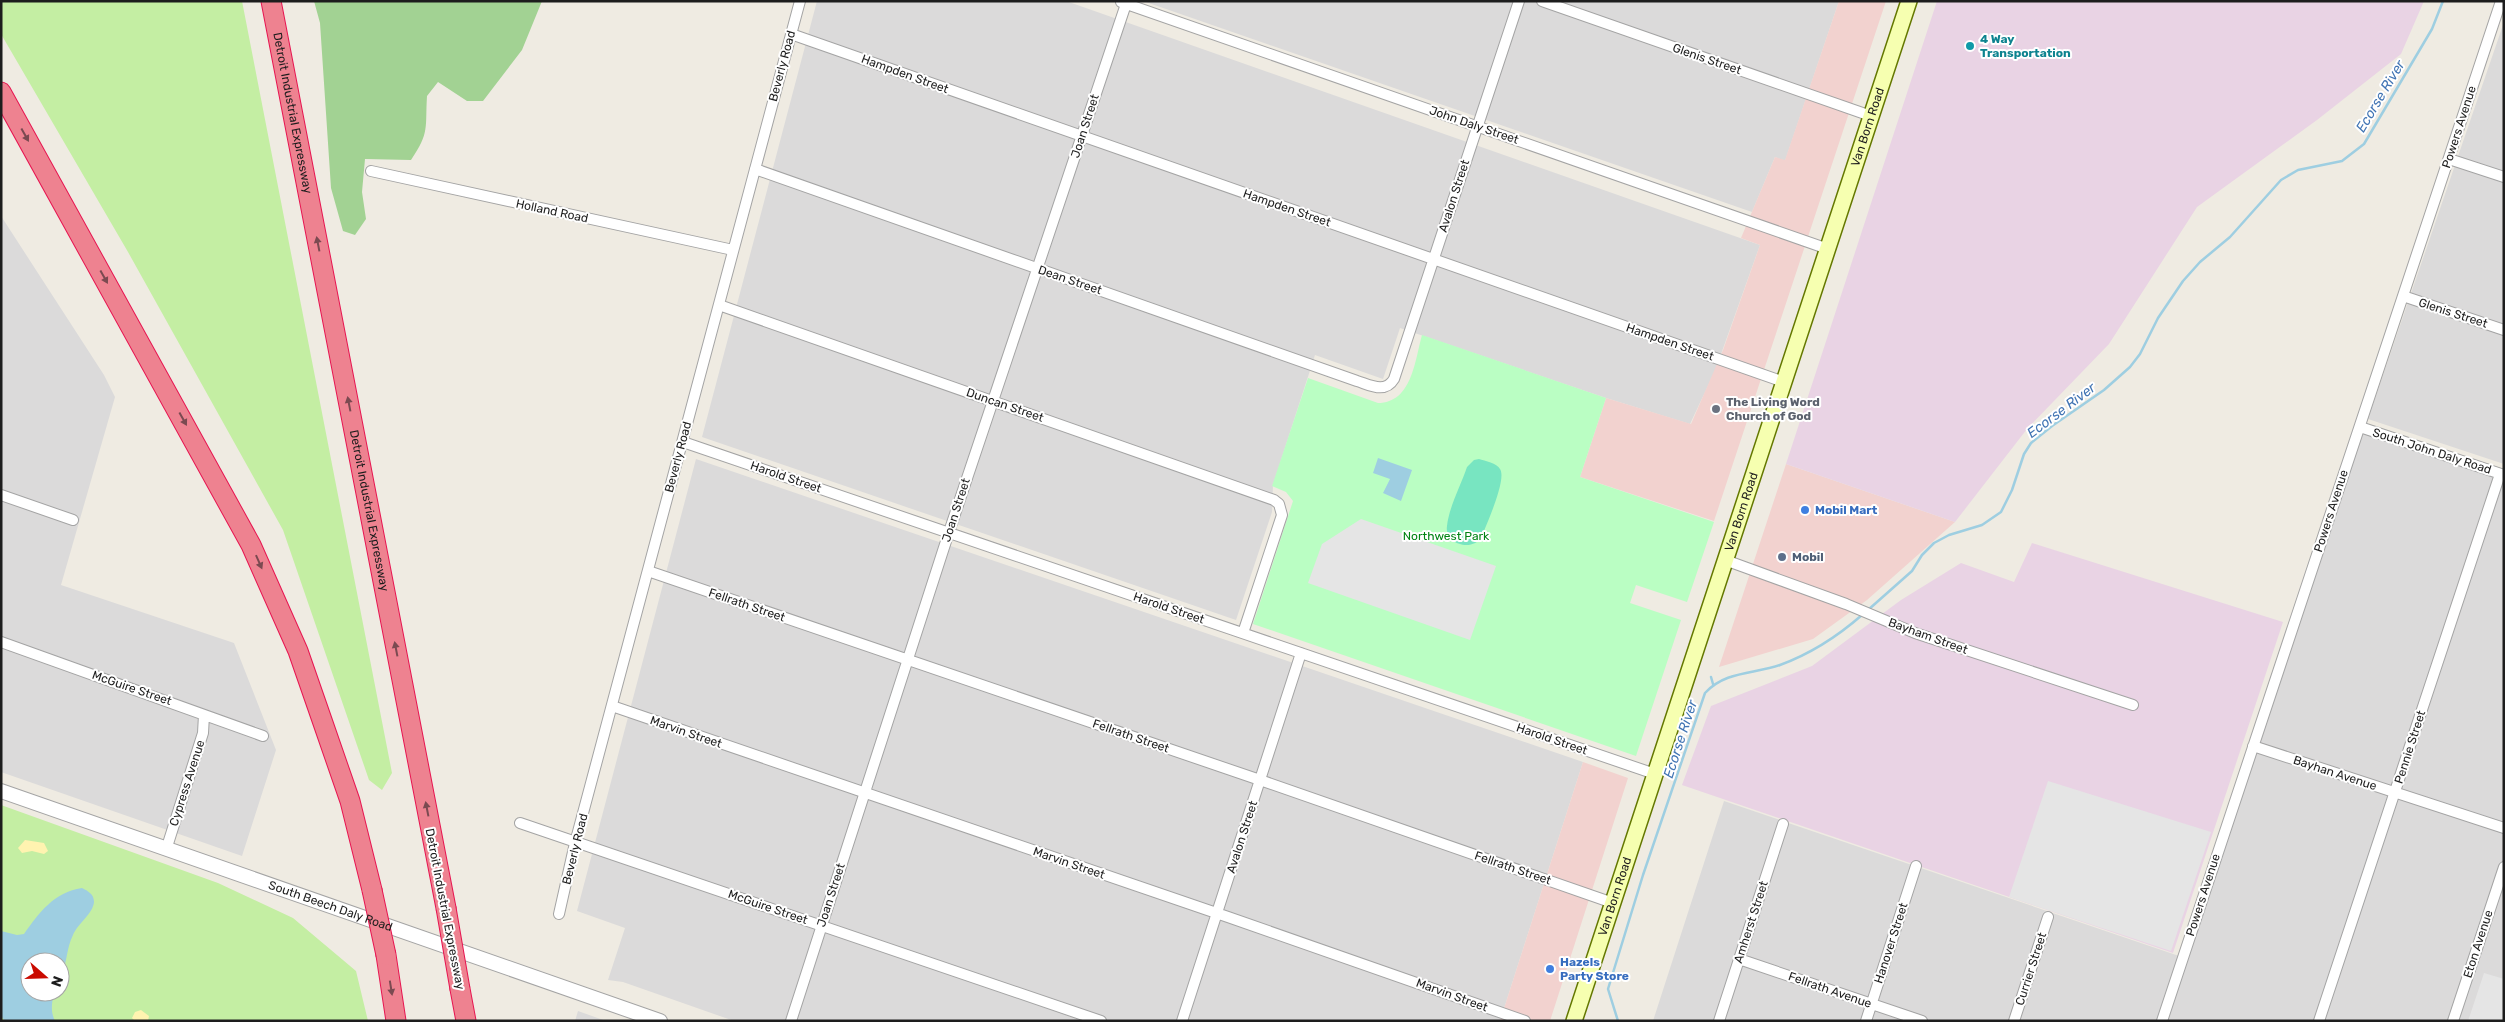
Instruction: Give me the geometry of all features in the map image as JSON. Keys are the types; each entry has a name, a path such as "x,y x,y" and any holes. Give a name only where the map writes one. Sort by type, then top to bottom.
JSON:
{"highway":[{"name":"Detroit Industrial Expressway","path":"271,1 446,908 466,1021"},
{"path":"1,92 251,545 298,651 350,801 386,955 396,1021"}],"main road":[{"name":"Van Born Road","path":"1574,1021 1909,1"}],"street":[{"name":"Beverly Road","path":"559,914 575,843 800,1"},
{"name":"Avalon Street","path":"1386,387 1394,379 1519,1"},
{"name":"Glenis Street","path":"1542,1 1871,116"},
{"name":"Powers Avenue","path":"2162,1021 2501,1"},
{"name":"John Daly Street","path":"1124,2 1828,249"},
{"name":"Joan Street","path":"791,1021 907,660 1124,2"},
{"path":"2493,23 2504,26"},
{"name":"Hampden Street","path":"791,34 1784,382"},
{"path":"2448,159 2504,177"},
{"name":"Dean Street","path":"755,169 1357,381 1380,388 1386,387"},
{"name":"Holland Road","path":"371,170 733,250"},
{"name":"Glenis Street","path":"2403,296 2504,330"},
{"name":"Duncan Street","path":"718,305 1274,500 1279,504 1282,515 1243,633"},
{"name":"South John Daly Road","path":"2360,427 2502,475"},
{"name":"Harold Street","path":"683,442 1655,774"},
{"name":"Pennie Street","path":"2320,1021 2502,475"},
{"path":"1,495 73,520"},
{"name":"Bayham Street","path":"1726,560 1846,604 1854,610 1877,617 1915,633 2133,705"},
{"name":"Fellrath Street","path":"648,571 1613,903"},
{"name":"McGuire Street","path":"1,642 262,736"},
{"name":"Avalon Street","path":"1182,1021 1301,653"},
{"name":"Marvin Street","path":"612,706 864,794 1217,913 1525,1021"},
{"name":"Cypress Avenue","path":"166,850 203,733 204,715"},
{"name":"Bayhan Avenue","path":"2253,746 2504,828"},
{"name":"South Beech Daly Road","path":"1,791 660,1021"},
{"name":"McGuire Street","path":"520,823 1101,1021"},
{"name":"Amherst Street","path":"1719,1021 1783,824"},
{"name":"Hanover Street","path":"1866,1021 1916,866"},
{"name":"Eton Avenue","path":"2453,1021 2504,867"},
{"name":"Currier Street","path":"2014,1021 2048,917"},
{"name":"Fellrath Avenue","path":"1739,959 1922,1021"}],"shaded area":[{"path":"817,1 1066,1 1760,245 1715,371 1690,424 1606,398 1400,328 1383,379 1315,355 1273,485 1272,512 1236,620 702,437"},
{"path":"1143,1 1839,1 1785,161 1775,157 1752,212"},
{"path":"1839,1 1886,1 1714,521 1580,477 1606,398 1691,424 1723,350 1760,245 1741,238 1775,157 1785,160"},
{"path":"1937,1 2424,1 2401,54 2317,120 2197,207 2109,344 2027,429 1955,522 1786,464"},
{"path":"2504,22 2504,464 2368,419"},
{"path":"1,216 104,375 115,397 61,585 234,643 276,750 242,856 1,772"},
{"path":"2360,427 2504,475 2504,1021 1653,1021 1724,801 2182,957"},
{"path":"696,459 1583,762 1500,1021 734,1021 623,982 608,980 625,928 577,911"},
{"path":"1786,464 1955,522 1867,600 1813,639 1719,667"},
{"path":"1361,519 1496,566 1470,640 1308,583 1322,544"},
{"path":"2032,543 2283,622 2173,953 1682,785 1711,706 1812,666 1901,600 1961,563 2014,582"},
{"path":"1583,762 1628,778 1550,1021 1500,1021"},
{"path":"2048,781 2211,832 2171,951 2009,897"},
{"path":"2484,973 2504,979 2504,1021 2468,1021"},
{"path":"578,1011 606,1021 575,1021"}],"green space":[{"path":"1,1 242,1 392,773 382,790 369,780 283,530 128,252 1,34"},
{"path":"314,1 542,1 522,50 483,101 467,101 438,82 427,96 424,136 411,160 365,159 362,192 366,219 355,235 343,231 331,188 320,23"},
{"name":"Northwest Park","path":"1422,335 1606,398 1580,477 1714,522 1687,602 1636,585 1630,603 1681,620 1636,756 1253,624 1293,501 1286,492 1272,486 1308,378 1378,403 1389,401 1398,396 1410,378"},
{"path":"1479,459 1491,462 1500,469 1501,482 1499,491 1482,536 1472,544 1460,544 1454,542 1447,532 1448,519 1467,467 1474,460"},
{"path":"1,805 218,883 293,918 356,971 368,1021 1,1021"}],"sand":[{"path":"25,840 44,843 48,851 44,854 32,851 22,853 18,848"},
{"path":"141,1010 149,1016 148,1021 135,1021 132,1018 135,1012"}],"water":[{"path":"1378,458 1412,470 1401,501 1383,493 1390,479 1373,473"},
{"path":"82,888 92,895 94,902 88,915 73,935 68,952 20,952 20,1002 52,1002 55,1021 5,1021 1,1016 1,931 17,935 24,934 48,905 72,890"}],"waterway":[{"name":"Ecorse River","path":"1868,610 1912,571 1922,555 1934,543 1949,535 1982,525 2001,512 2012,490 2024,454 2031,443 2104,390 2130,367 2140,354 2158,318 2183,281 2200,262 2230,237 2281,180 2298,170 2342,161 2364,144 2432,29 2443,1"},
{"name":"Ecorse River","path":"1618,1021 1608,989 1643,875 1705,693 1713,686 1731,677 1770,668 1802,656 1833,637 1862,615"},
{"name":"Ecorse River","path":"1711,677 1713,684"}],"place":[{"name":"4 Way Transportation","path":"1970,46"},
{"name":"The Living Word Church of God","path":"1716,409"},
{"name":"Mobil Mart","path":"1805,510"},
{"name":"Mobil","path":"1782,557"},
{"name":"Hazels Party Store","path":"1550,969"}]}
